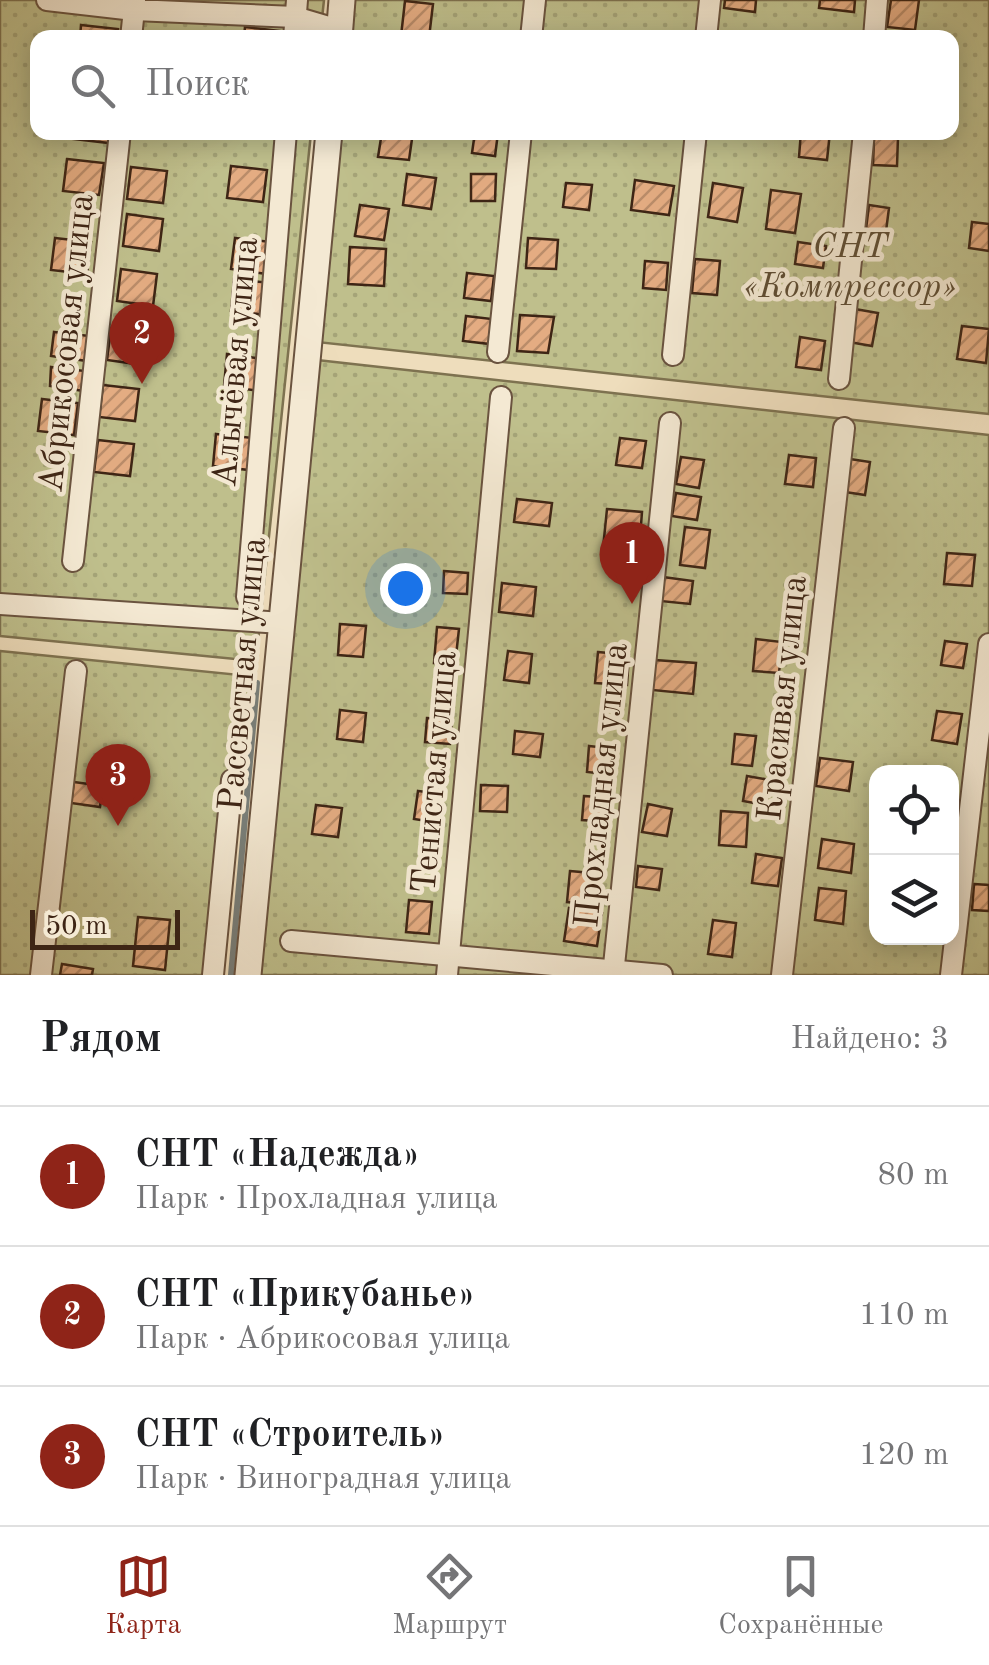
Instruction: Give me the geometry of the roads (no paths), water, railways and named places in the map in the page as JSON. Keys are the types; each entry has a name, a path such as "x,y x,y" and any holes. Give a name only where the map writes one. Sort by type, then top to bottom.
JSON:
{"street":[{"path":"47,0 296,18 328,30"},
{"path":"339,30 342,0"},
{"path":"532,30 535,0"},
{"path":"707,30 710,0"},
{"path":"875,30 877,0"},
{"path":"131,30 134,5"},
{"name":"Абрикосовая улица","path":"74,561 119,140"},
{"name":"Алычёвая улица","path":"247,597 285,140"},
{"name":"Рассветная улица","path":"248,975 328,140"},
{"path":"498,352 520,140"},
{"path":"673,354 695,140"},
{"path":"839,379 863,140"},
{"name":"Тенистая улица","path":"448,965 500,397"},
{"name":"Прохладная улица","path":"613,972 670,423"},
{"name":"Красивая улица","path":"782,975 844,428"},
{"path":"0,604 282,623"},
{"path":"951,975 989,644"},
{"path":"41,975 76,671"},
{"path":"213,975 232,780"},
{"path":"291,941 448,965 662,975"}],"waterway":[{"path":"231,975 257,683"}],"place":[{"name":"СНТ «Прикубанье»","path":"142,384"},
{"name":"СНТ «Надежда»","path":"632,604"},
{"name":"СНТ «Строитель»","path":"118,826"}],"park label":[{"name":"СНТ «Компрессор»","path":"850,265"}]}
